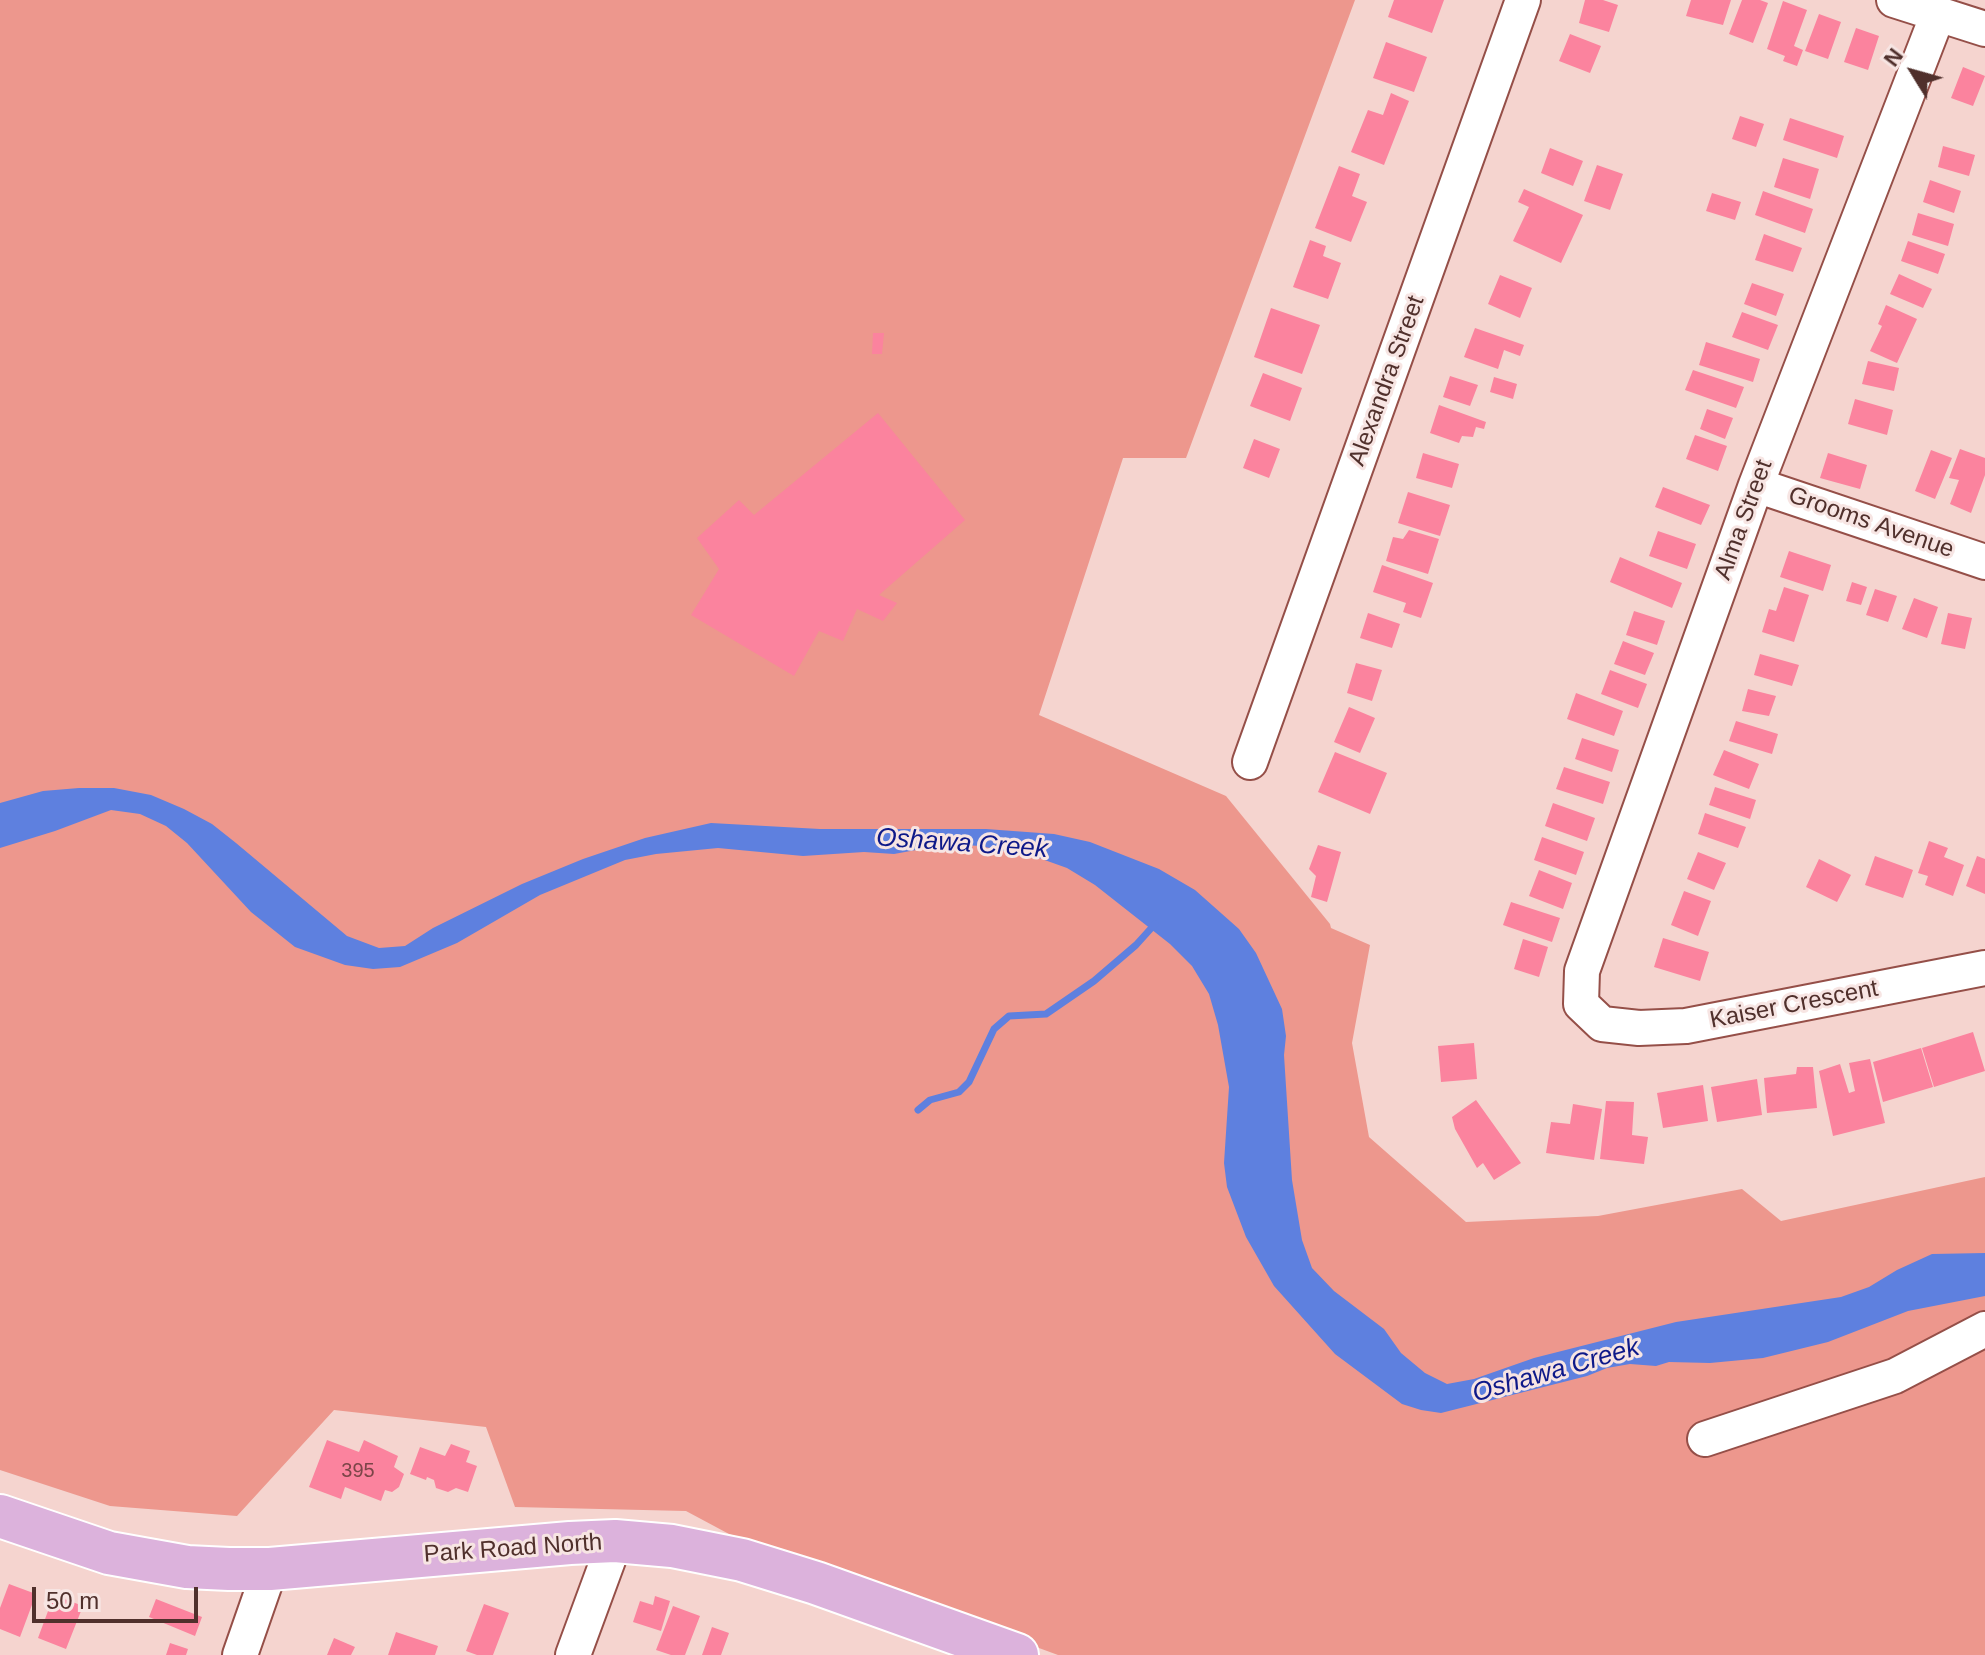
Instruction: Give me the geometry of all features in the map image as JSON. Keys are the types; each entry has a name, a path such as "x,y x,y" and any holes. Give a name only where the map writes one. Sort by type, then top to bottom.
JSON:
{"main road":[{"name":"Park Road North","path":"0,1516 70,1541 147,1562 187,1567 270,1569 615,1541 705,1551 816,1583 1017,1655"}],"street":[{"name":"Alexandra Street","path":"1250,762 1523,0"},
{"path":"1894,0 1985,29"},
{"name":"Alma Street","path":"1602,1024 1581,1004 1582,971 1756,485 1938,14"},
{"name":"Grooms Avenue","path":"1756,485 1985,562"},
{"name":"Kaiser Crescent","path":"1602,1024 1639,1028 1686,1026 1985,968"},
{"path":"1705,1439 1895,1376 1985,1329"},
{"path":"573,1655 615,1541"},
{"path":"240,1655 270,1569"}],"shaded area":[{"path":"0,0 1355,0 1186,458 1123,458 1039,715 1226,796 1331,928 1370,945 1352,1043 1369,1137 1466,1222 1598,1216 1742,1189 1781,1221 1985,1177 1985,1655 1058,1655 729,1534 686,1511 515,1507 486,1427 334,1410 237,1516 110,1506 0,1470"}],"water":[{"name":"Oshawa Creek","path":"114,788 151,795 184,809 212,824 347,936 379,948 405,946 433,928 522,884 583,859 645,838 711,823 820,829 986,829 1054,834 1090,842 1159,869 1195,890 1239,929 1256,953 1282,1009 1286,1036 1284,1055 1292,1180 1302,1240 1312,1268 1334,1291 1384,1329 1401,1353 1425,1373 1447,1384 1676,1322 1841,1297 1869,1287 1932,1254 1985,1253 1985,1296 1908,1311 1828,1342 1763,1358 1710,1363 1669,1362 1656,1366 1630,1364 1441,1413 1421,1410 1402,1404 1335,1354 1274,1286 1246,1237 1227,1187 1224,1163 1229,1087 1209,994 1192,966 1170,944 1095,885 1067,868 1039,858 980,846 949,844 894,854 864,852 803,856 718,848 656,854 625,860 540,895 457,943 400,967 373,969 345,965 295,947 251,912 187,843 166,826 140,814 111,810 0,848 0,803 43,791"}],"building":[{"path":"1394,0 1444,0 1432,33 1388,17"},
{"path":"1585,0 1603,0 1618,5 1609,32 1579,23"},
{"path":"1691,0 1731,0 1723,25 1686,16"},
{"path":"1742,0 1768,3 1753,43 1729,34"},
{"path":"1783,1 1807,10 1794,46 1803,50 1797,66 1783,61 1785,56 1767,49"},
{"path":"1819,14 1841,22 1828,59 1805,51"},
{"path":"1856,28 1879,36 1868,70 1844,62"},
{"path":"1570,34 1601,46 1590,73 1559,61"},
{"path":"1386,42 1427,57 1414,92 1373,78"},
{"path":"1963,67 1985,76 1973,106 1951,98"},
{"path":"1391,93 1409,101 1384,165 1351,152 1368,110 1383,115"},
{"path":"1740,116 1764,124 1756,147 1732,139"},
{"path":"1790,118 1844,136 1837,158 1783,140"},
{"path":"1943,146 1975,155 1969,176 1938,167"},
{"path":"1550,148 1583,161 1573,186 1541,173"},
{"path":"1783,158 1819,169 1810,199 1774,187"},
{"path":"1597,165 1623,174 1610,210 1584,201"},
{"path":"1339,166 1360,174 1352,196 1367,202 1351,242 1315,228"},
{"path":"1930,180 1961,191 1954,213 1923,202"},
{"path":"1524,189 1583,215 1561,263 1513,241 1529,207 1518,202"},
{"path":"1763,191 1813,209 1805,233 1755,215"},
{"path":"1712,193 1741,202 1735,220 1706,211"},
{"path":"1918,213 1954,224 1948,246 1912,235"},
{"path":"1764,234 1802,248 1793,272 1755,260"},
{"path":"1310,240 1326,246 1323,256 1341,263 1328,299 1293,287"},
{"path":"1908,241 1945,254 1938,274 1901,261"},
{"path":"1899,274 1932,289 1923,308 1890,294"},
{"path":"1500,275 1532,288 1520,318 1488,304"},
{"path":"1752,283 1784,294 1776,316 1744,304"},
{"path":"1886,305 1917,319 1897,363 1870,351 1882,326 1878,324"},
{"path":"1271,308 1320,325 1302,374 1254,357"},
{"path":"1742,312 1778,325 1768,350 1732,337"},
{"path":"1475,328 1524,345 1520,356 1504,350 1498,369 1464,357"},
{"path":"873,333 884,333 882,354 872,354"},
{"path":"1706,342 1760,359 1753,382 1699,365"},
{"path":"1868,361 1899,368 1894,391 1862,384"},
{"path":"1693,370 1744,387 1736,408 1685,390"},
{"path":"1263,373 1302,388 1290,421 1250,406"},
{"path":"1450,376 1478,385 1470,406 1443,397"},
{"path":"1494,377 1517,384 1513,399 1490,392"},
{"path":"1855,399 1893,410 1887,435 1848,424"},
{"path":"1439,405 1486,422 1484,429 1476,427 1473,437 1462,436 1459,443 1430,433"},
{"path":"1707,409 1733,418 1725,439 1700,429"},
{"path":"878,413 965,520 879,595 897,603 883,621 857,609 843,641 819,631 794,676 691,615 719,569 697,538 739,500 754,515"},
{"path":"1695,435 1727,446 1718,471 1686,459"},
{"path":"1254,439 1280,449 1269,478 1243,468"},
{"path":"1960,449 1985,458 1985,475 1971,513 1950,504 1959,480 1949,478"},
{"path":"1931,450 1952,458 1935,499 1915,491"},
{"path":"1423,453 1459,464 1452,488 1416,478"},
{"path":"1828,453 1867,465 1860,489 1820,478"},
{"path":"1663,487 1710,505 1701,525 1655,507"},
{"path":"1408,492 1450,505 1440,536 1398,523"},
{"path":"1409,530 1439,539 1428,574 1386,561 1393,537 1403,539"},
{"path":"1658,531 1696,544 1687,569 1649,556"},
{"path":"1789,551 1831,565 1823,591 1780,577"},
{"path":"1620,557 1682,583 1672,608 1610,582"},
{"path":"1382,565 1433,583 1421,618 1403,612 1406,603 1373,592"},
{"path":"1852,582 1867,587 1861,605 1846,601"},
{"path":"1784,587 1809,595 1794,642 1762,632 1769,609 1776,611"},
{"path":"1875,589 1897,596 1888,622 1866,615"},
{"path":"1914,598 1938,607 1927,638 1902,629"},
{"path":"1634,611 1665,621 1657,645 1626,635"},
{"path":"1368,613 1400,624 1392,648 1360,638"},
{"path":"1948,613 1972,618 1965,649 1941,644"},
{"path":"1623,641 1654,653 1645,675 1614,664"},
{"path":"1760,654 1799,665 1792,686 1754,675"},
{"path":"1356,663 1382,670 1372,701 1347,693"},
{"path":"1610,670 1647,684 1638,708 1601,694"},
{"path":"1748,689 1776,696 1769,716 1742,711"},
{"path":"1576,693 1623,711 1614,736 1567,719"},
{"path":"1349,707 1375,718 1360,753 1334,742"},
{"path":"1736,721 1778,734 1772,754 1729,741"},
{"path":"1582,738 1619,750 1612,772 1575,759"},
{"path":"1724,750 1759,764 1749,789 1713,775"},
{"path":"1335,752 1387,773 1370,814 1318,792"},
{"path":"1564,767 1610,782 1603,804 1556,789"},
{"path":"1715,787 1756,800 1750,819 1709,805"},
{"path":"1553,803 1595,818 1587,841 1545,826"},
{"path":"1705,813 1746,827 1738,848 1698,834"},
{"path":"1542,837 1584,852 1576,875 1534,860"},
{"path":"1929,841 1948,848 1944,857 1964,865 1953,896 1925,885 1928,876 1918,873"},
{"path":"1318,845 1341,852 1327,902 1311,897 1316,876 1309,869"},
{"path":"1698,852 1726,863 1714,890 1687,879"},
{"path":"1875,856 1913,870 1903,898 1865,885"},
{"path":"1977,856 1985,859 1985,894 1966,886"},
{"path":"1819,859 1851,875 1837,902 1806,887"},
{"path":"1539,870 1572,883 1563,909 1529,896"},
{"path":"1684,891 1711,901 1698,936 1671,925"},
{"path":"1511,902 1560,918 1552,942 1503,925"},
{"path":"1663,938 1709,952 1700,981 1654,967"},
{"path":"1523,939 1548,947 1539,977 1514,969"},
{"path":"1973,1032 1985,1071 1934,1087 1922,1048"},
{"path":"1474,1043 1477,1079 1441,1082 1438,1046"},
{"path":"1921,1048 1933,1087 1883,1102 1873,1062"},
{"path":"1870,1059 1885,1123 1833,1136 1819,1071 1840,1064 1849,1093 1855,1091 1849,1063"},
{"path":"1797,1067 1813,1067 1817,1108 1767,1113 1764,1078 1796,1074"},
{"path":"1757,1079 1762,1115 1717,1122 1711,1087"},
{"path":"1703,1085 1708,1121 1663,1128 1657,1093"},
{"path":"1476,1100 1521,1163 1494,1180 1483,1163 1477,1168 1455,1129 1452,1117"},
{"path":"1606,1101 1634,1102 1632,1135 1648,1137 1644,1164 1600,1159"},
{"path":"1573,1104 1602,1109 1594,1160 1546,1153 1551,1122 1570,1124"},
{"path":"327,1440 359,1452 364,1440 398,1456 394,1467 404,1474 399,1487 392,1492 385,1490 381,1501 345,1487 341,1499 309,1487"},
{"path":"451,1444 470,1451 466,1462 477,1466 468,1492 456,1488 448,1492 436,1488 434,1480 410,1474 420,1447 445,1456"},
{"path":"9,1584 36,1594 20,1637 0,1629 0,1608"},
{"path":"54,1595 83,1606 66,1649 38,1638"},
{"path":"655,1596 670,1601 661,1631 633,1622 640,1601 653,1605"},
{"path":"156,1599 202,1617 195,1636 149,1617"},
{"path":"484,1604 509,1613 493,1655 466,1651"},
{"path":"673,1606 700,1616 685,1655 656,1650"},
{"path":"712,1627 729,1633 721,1655 702,1655"},
{"path":"396,1632 438,1646 435,1655 388,1655"},
{"path":"334,1638 355,1647 351,1655 327,1655"},
{"path":"170,1643 188,1649 186,1655 166,1655"}],"waterway":[{"path":"918,1110 930,1100 959,1092 969,1082 994,1029 1009,1016 1046,1014 1094,981 1155,924"}]}
